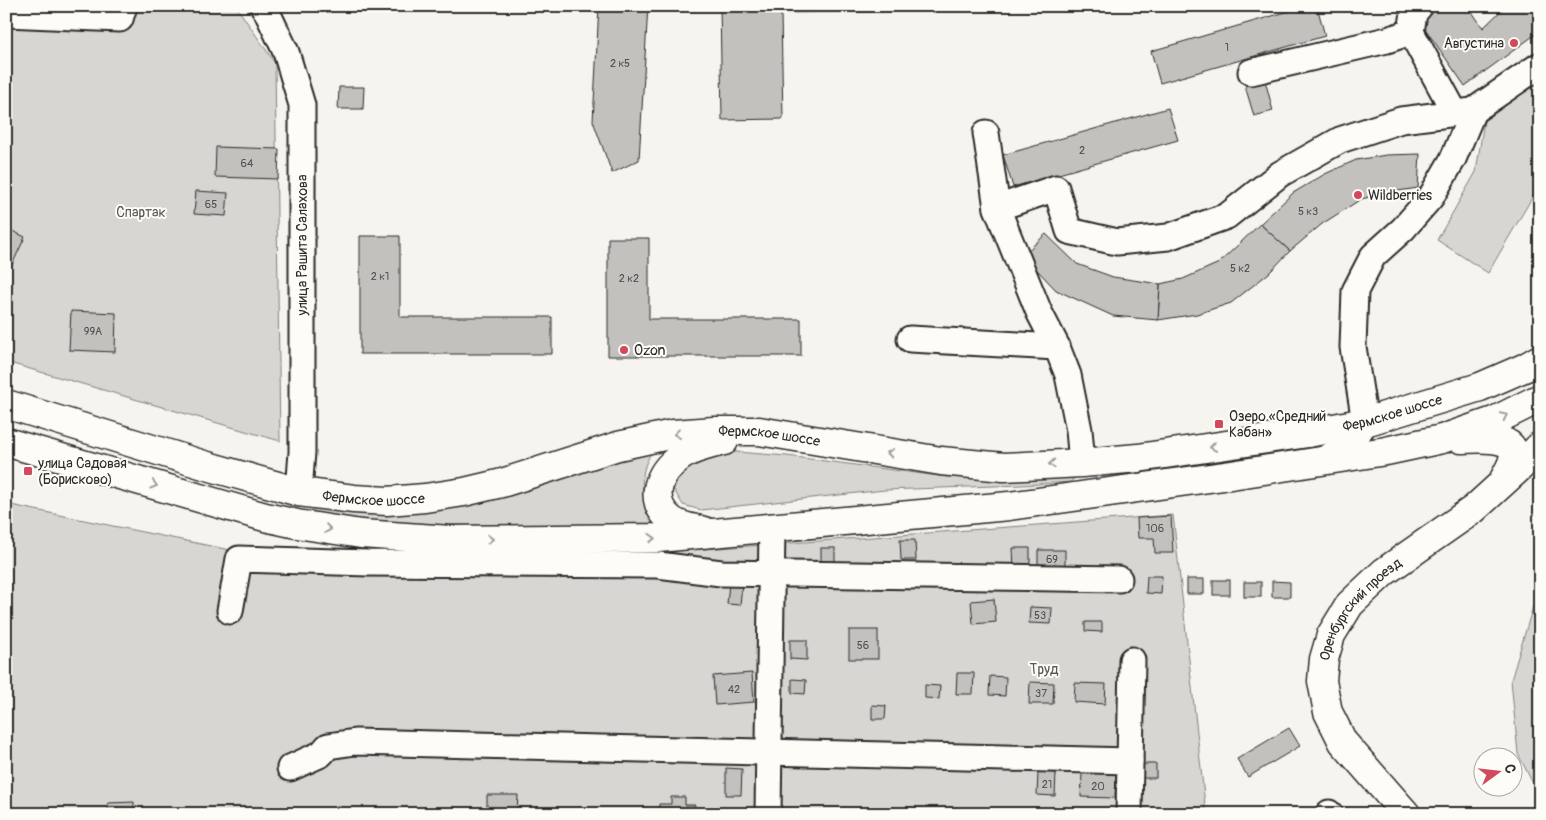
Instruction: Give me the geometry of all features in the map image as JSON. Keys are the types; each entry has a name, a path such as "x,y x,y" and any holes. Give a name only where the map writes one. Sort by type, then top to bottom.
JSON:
{"main road":[{"name":"Фермское шоссе","path":"6,404 299,492 379,500 425,498 464,492 502,483 618,446 673,434 714,431 759,431 950,462 1004,467 1138,458 1365,422 1480,387 1540,359"},
{"path":"6,442 265,517 361,534 451,540 658,538 1009,506 1386,451 1442,439 1494,421 1540,398"},
{"path":"714,533 685,526 671,520 662,509 658,497 658,482 666,469 680,456 698,448 759,431"},
{"path":"1442,439 1493,439 1506,442 1512,447 1514,454 1513,462 1502,482"},
{"name":"Оренбургский проезд","path":"1406,814 1343,742 1328,712 1322,681 1324,659 1331,635 1350,604 1384,572 1474,509 1540,446"},
{"path":"297,524 299,492"}],"street":[{"path":"6,14 120,19 124,6"},
{"path":"1319,461 1346,447 1356,437 1365,422 1354,347 1355,291 1373,256 1403,229 1430,198 1453,159 1464,112 1411,32 1414,13 1420,6"},
{"name":"улица Рашита Салахова","path":"265,8 286,52 302,105 302,452 299,492"},
{"path":"1251,72 1387,40 1411,32"},
{"path":"997,208 1056,188 1069,231 1117,242 1168,237 1227,216 1280,174 1340,140 1401,120 1464,112 1540,64"},
{"path":"986,133 997,208 1039,312 1068,375 1082,463"},
{"path":"910,339 1056,347"},
{"path":"768,814 772,527"},
{"path":"230,611 239,559 368,563 658,565 721,573 1119,579"},
{"path":"1129,814 1132,660"},
{"path":"290,768 321,754 328,746 355,742 1130,761"}],"green space":[{"name":"Спартак","path":"6,6 236,6 275,63 280,441 6,362"},
{"path":"1540,81 1540,184 1488,273 1437,240 1476,172 1484,121"},
{"path":"654,449 646,463 643,487 646,502 664,525 563,527 362,523 318,515 313,512 314,506"},
{"path":"736,452 787,456 946,477 1029,478 1069,475 1075,478 1070,482 885,490 701,510 683,505 672,487 675,471 703,455"},
{"name":"Труд","path":"6,504 342,573 1173,515 1206,814 6,814"},
{"path":"1540,583 1540,797 1524,766 1524,748 1517,748 1511,680"}],"building":[{"path":"599,6 648,6 639,160 612,173 593,121"},
{"path":"720,6 919,6 919,11 781,13 783,119 722,120"},
{"path":"1307,6 1317,6 1325,36 1160,83 1151,51"},
{"path":"1438,6 1468,6 1483,28 1506,6 1540,6 1540,31 1465,86 1419,20"},
{"path":"1265,80 1273,111 1254,116 1245,86"},
{"path":"339,87 364,87 363,109 338,109"},
{"path":"1168,108 1178,140 1013,187 1003,155"},
{"path":"216,147 279,149 278,179 215,177"},
{"path":"1420,154 1418,188 1361,199 1322,224 1290,251 1260,224 1293,193 1325,174 1356,160 1386,155"},
{"path":"196,191 228,193 226,216 194,214"},
{"path":"1260,224 1290,251 1269,273 1231,303 1197,314 1158,320 1160,284 1183,279 1219,263"},
{"path":"6,228 25,237 11,267 6,264"},
{"path":"1046,234 1077,264 1113,277 1160,284 1158,320 1113,316 1056,290 1023,255"},
{"path":"360,236 400,236 400,317 552,317 552,354 360,354"},
{"path":"608,238 649,238 649,319 801,319 801,356 608,356"},
{"path":"6,298 11,299 6,323"},
{"path":"71,311 116,313 115,352 69,350"},
{"path":"1171,516 1173,553 1155,553 1154,538 1138,538 1137,518"},
{"path":"900,540 915,540 916,560 901,560"},
{"path":"821,548 835,548 835,563 821,563"},
{"path":"1013,548 1030,548 1030,567 1038,567 1038,550 1065,550 1065,569 1014,569"},
{"path":"1147,576 1162,576 1161,594 1146,593"},
{"path":"1187,579 1204,579 1204,594 1187,594"},
{"path":"1213,580 1230,580 1230,595 1213,595"},
{"path":"1272,581 1290,582 1290,597 1272,597"},
{"path":"1244,582 1261,582 1261,597 1244,597"},
{"path":"729,583 742,584 740,605 727,604"},
{"path":"994,599 996,622 973,624 971,601"},
{"path":"1030,607 1052,608 1051,624 1029,623"},
{"path":"1085,622 1102,622 1102,632 1085,631"},
{"path":"849,630 878,630 878,659 849,659"},
{"path":"790,640 807,640 807,660 790,659"},
{"path":"752,673 754,702 715,705 713,676"},
{"path":"957,673 974,673 973,694 956,694"},
{"path":"990,676 1006,677 1005,696 989,695"},
{"path":"792,679 806,680 805,694 792,693"},
{"path":"1030,682 1054,683 1053,704 1029,704"},
{"path":"1075,683 1106,684 1105,704 1074,702"},
{"path":"925,685 940,686 939,699 925,698"},
{"path":"872,705 886,706 885,719 872,719"},
{"path":"1289,728 1300,746 1248,777 1237,759"},
{"path":"1137,764 1156,764 1156,778 1137,778"},
{"path":"726,768 742,769 741,795 726,795"},
{"path":"1038,772 1056,773 1055,796 1037,795"},
{"path":"1082,773 1116,774 1115,798 1081,797"},
{"path":"487,795 518,795 517,814 473,814 473,808 487,808"},
{"path":"671,797 685,797 685,805 695,805 695,814 659,814 659,804 671,804"},
{"path":"134,802 134,814 108,814 108,803"}],"place":[{"name":"Августина","path":"1514,43"},
{"name":"Wildberries","path":"1358,195"},
{"name":"Ozon","path":"624,350"},
{"name":"Озеро «Средний Кабан»","path":"1219,424"},
{"name":"улица Садовая (Борисково)","path":"28,471"}]}
